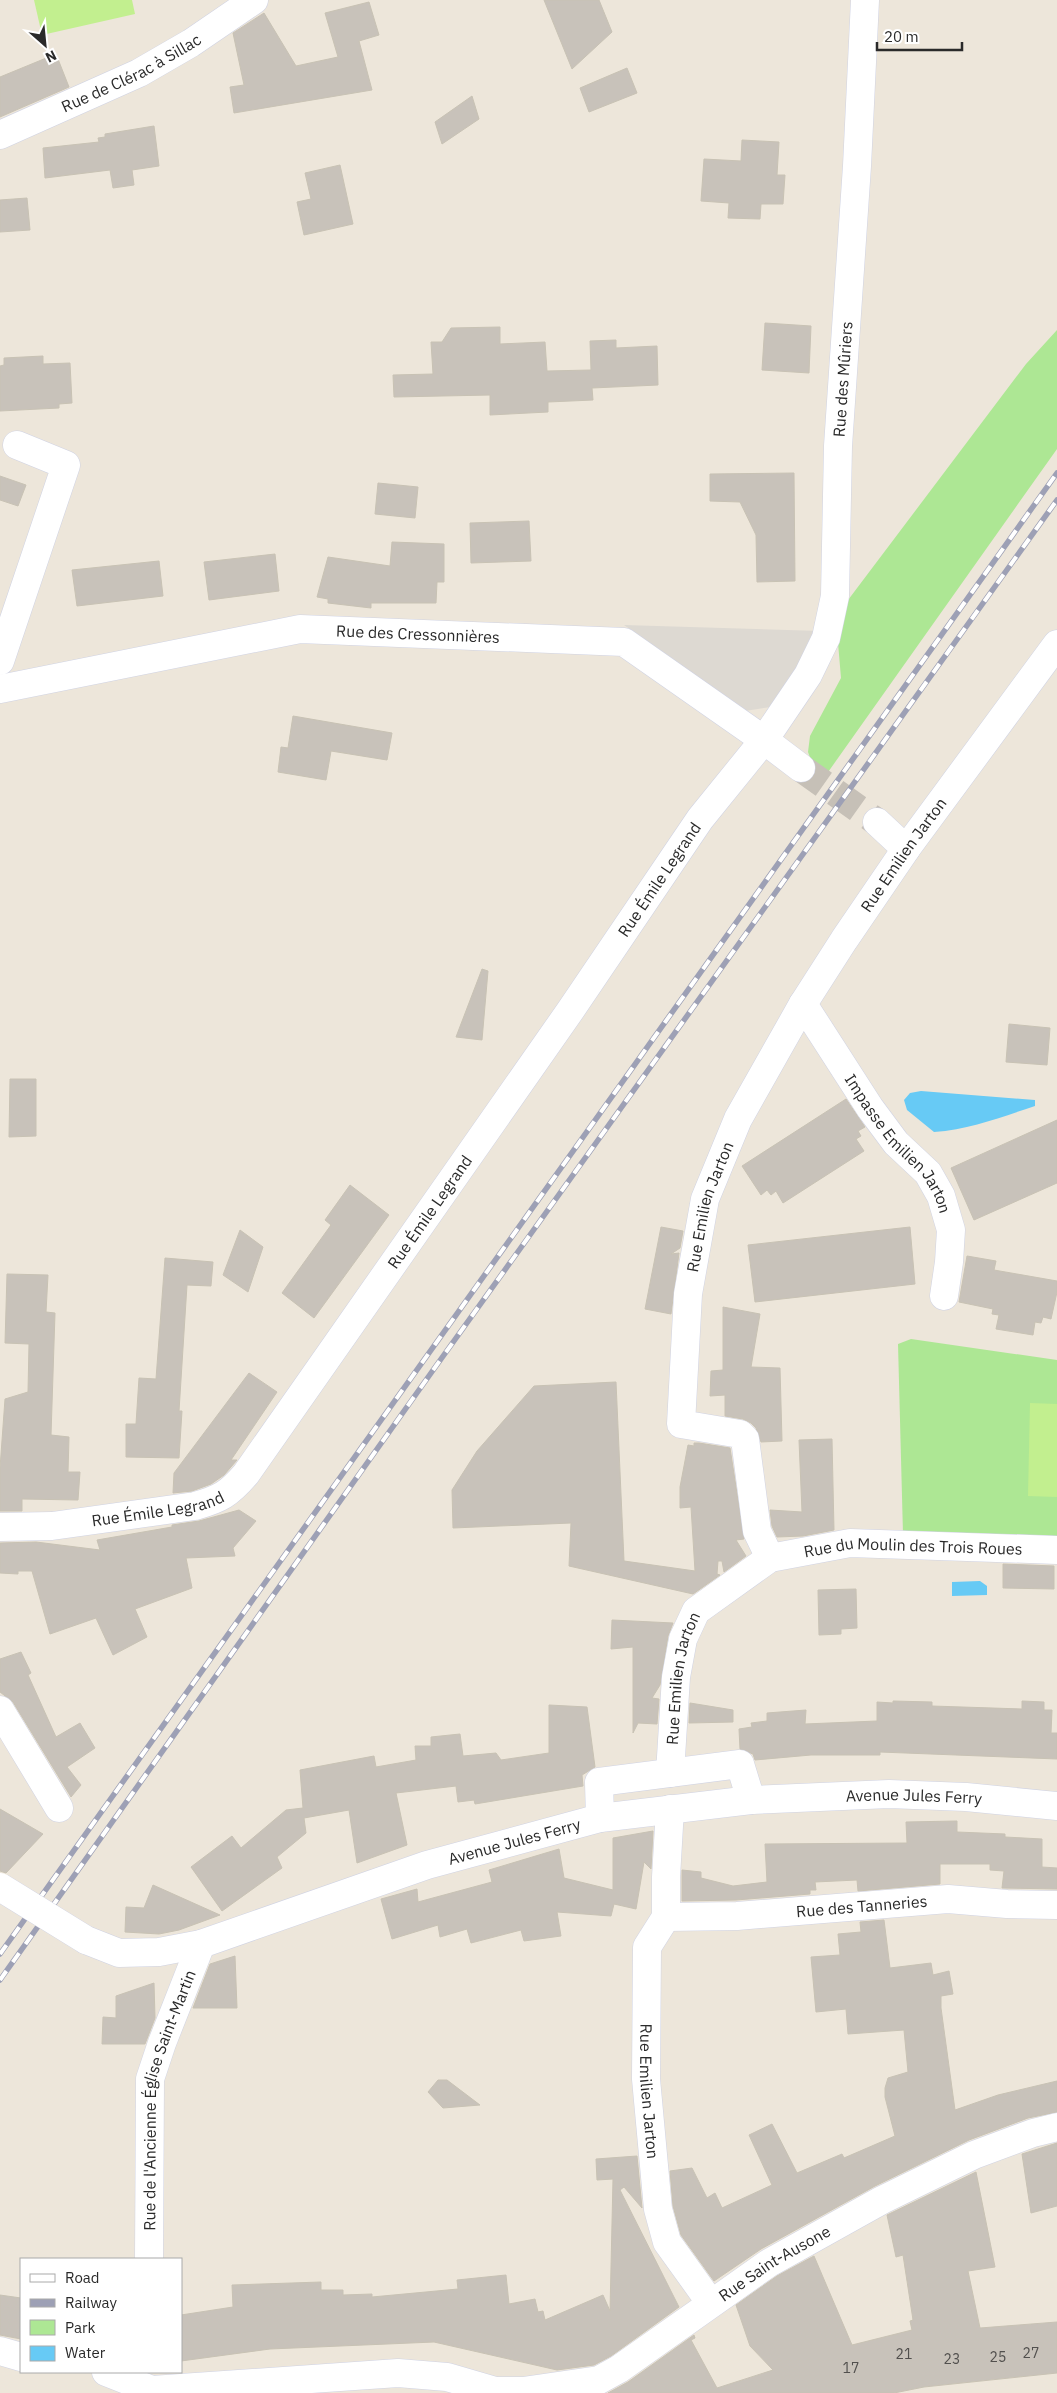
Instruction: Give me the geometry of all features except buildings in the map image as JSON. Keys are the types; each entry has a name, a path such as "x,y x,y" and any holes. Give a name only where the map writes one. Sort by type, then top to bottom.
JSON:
{"street":[{"name":"Rue de Clérac à Sillac","path":"0,134 139,73 191,43 254,0"},
{"name":"Rue des Mûriers","path":"764,740 808,675 819,653 826,638 835,596 838,446 857,166 865,0"},
{"path":"0,661 66,465 17,445"},
{"name":"Rue des Cressonnières","path":"0,688 300,629 624,642 801,768"},
{"name":"Rue Emilien Jarton","path":"670,1773 676,1677 683,1639 696,1611 770,1558 757,1531 745,1439 740,1434 681,1424 688,1294 706,1199 738,1119 803,1004 906,849 1057,644"},
{"name":"Rue Émile Legrand","path":"0,1527 52,1526 195,1506 217,1500 231,1492 259,1456 570,1011 700,820 764,740"},
{"path":"877,822 906,849"},
{"name":"Impasse Emilien Jarton","path":"803,1004 870,1108 896,1143 928,1173 941,1196 951,1230 944,1296"},
{"name":"Rue du Moulin des Trois Roues","path":"770,1558 850,1544 1057,1550"},
{"path":"0,1710 8,1740 59,1808"},
{"name":"Rue Emilien Jarton","path":"600,1818 600,1782 740,1764 751,1800"},
{"name":"Avenue Jules Ferry","path":"0,1887 86,1940 120,1953 158,1952 201,1944 427,1865 600,1818 751,1800 889,1794 966,1797 1057,1806"},
{"path":"666,1917 670,1809"},
{"name":"Rue des Tanneries","path":"666,1917 737,1916 948,1899 1007,1904 1057,1905"},
{"name":"Rue Emilien Jarton","path":"666,1917 648,1947 646,2007 646,2079 658,2209 667,2242 710,2302"},
{"name":"Rue de l'Ancienne Église Saint-Martin","path":"149,2258 150,2079 201,1944"},
{"name":"Rue Saint-Ausone","path":"145,2392 398,2373 448,2377 494,2392 551,2390 599,2380 619,2369 710,2302 769,2263 882,2200 974,2154 1033,2133 1057,2127"},
{"path":"0,2351 20,2357"},
{"path":"108,2373 145,2392"}],"green space":[{"path":"34,0 132,0 135,14 42,35"},
{"path":"1057,330 1057,449 826,775 812,763 808,752 810,736 841,678 837,631 839,612 1026,364"},
{"path":"911,1339 1057,1360 1057,1540 903,1534 898,1344"},
{"path":"1030,1403 1057,1404 1057,1497 1028,1496"}],"shaded area":[{"path":"624,625 821,631 777,706 745,711"}],"water":[{"path":"921,1091 1035,1100 1035,1106 973,1125 934,1132 907,1110 904,1100 910,1093"},
{"path":"980,1581 987,1586 987,1595 952,1596 952,1582"}],"tunnel":[{"path":"801,768 877,822"}],"railway":[{"path":"0,1954 1057,473"},
{"path":"0,1980 436,1366 1057,500"}]}
